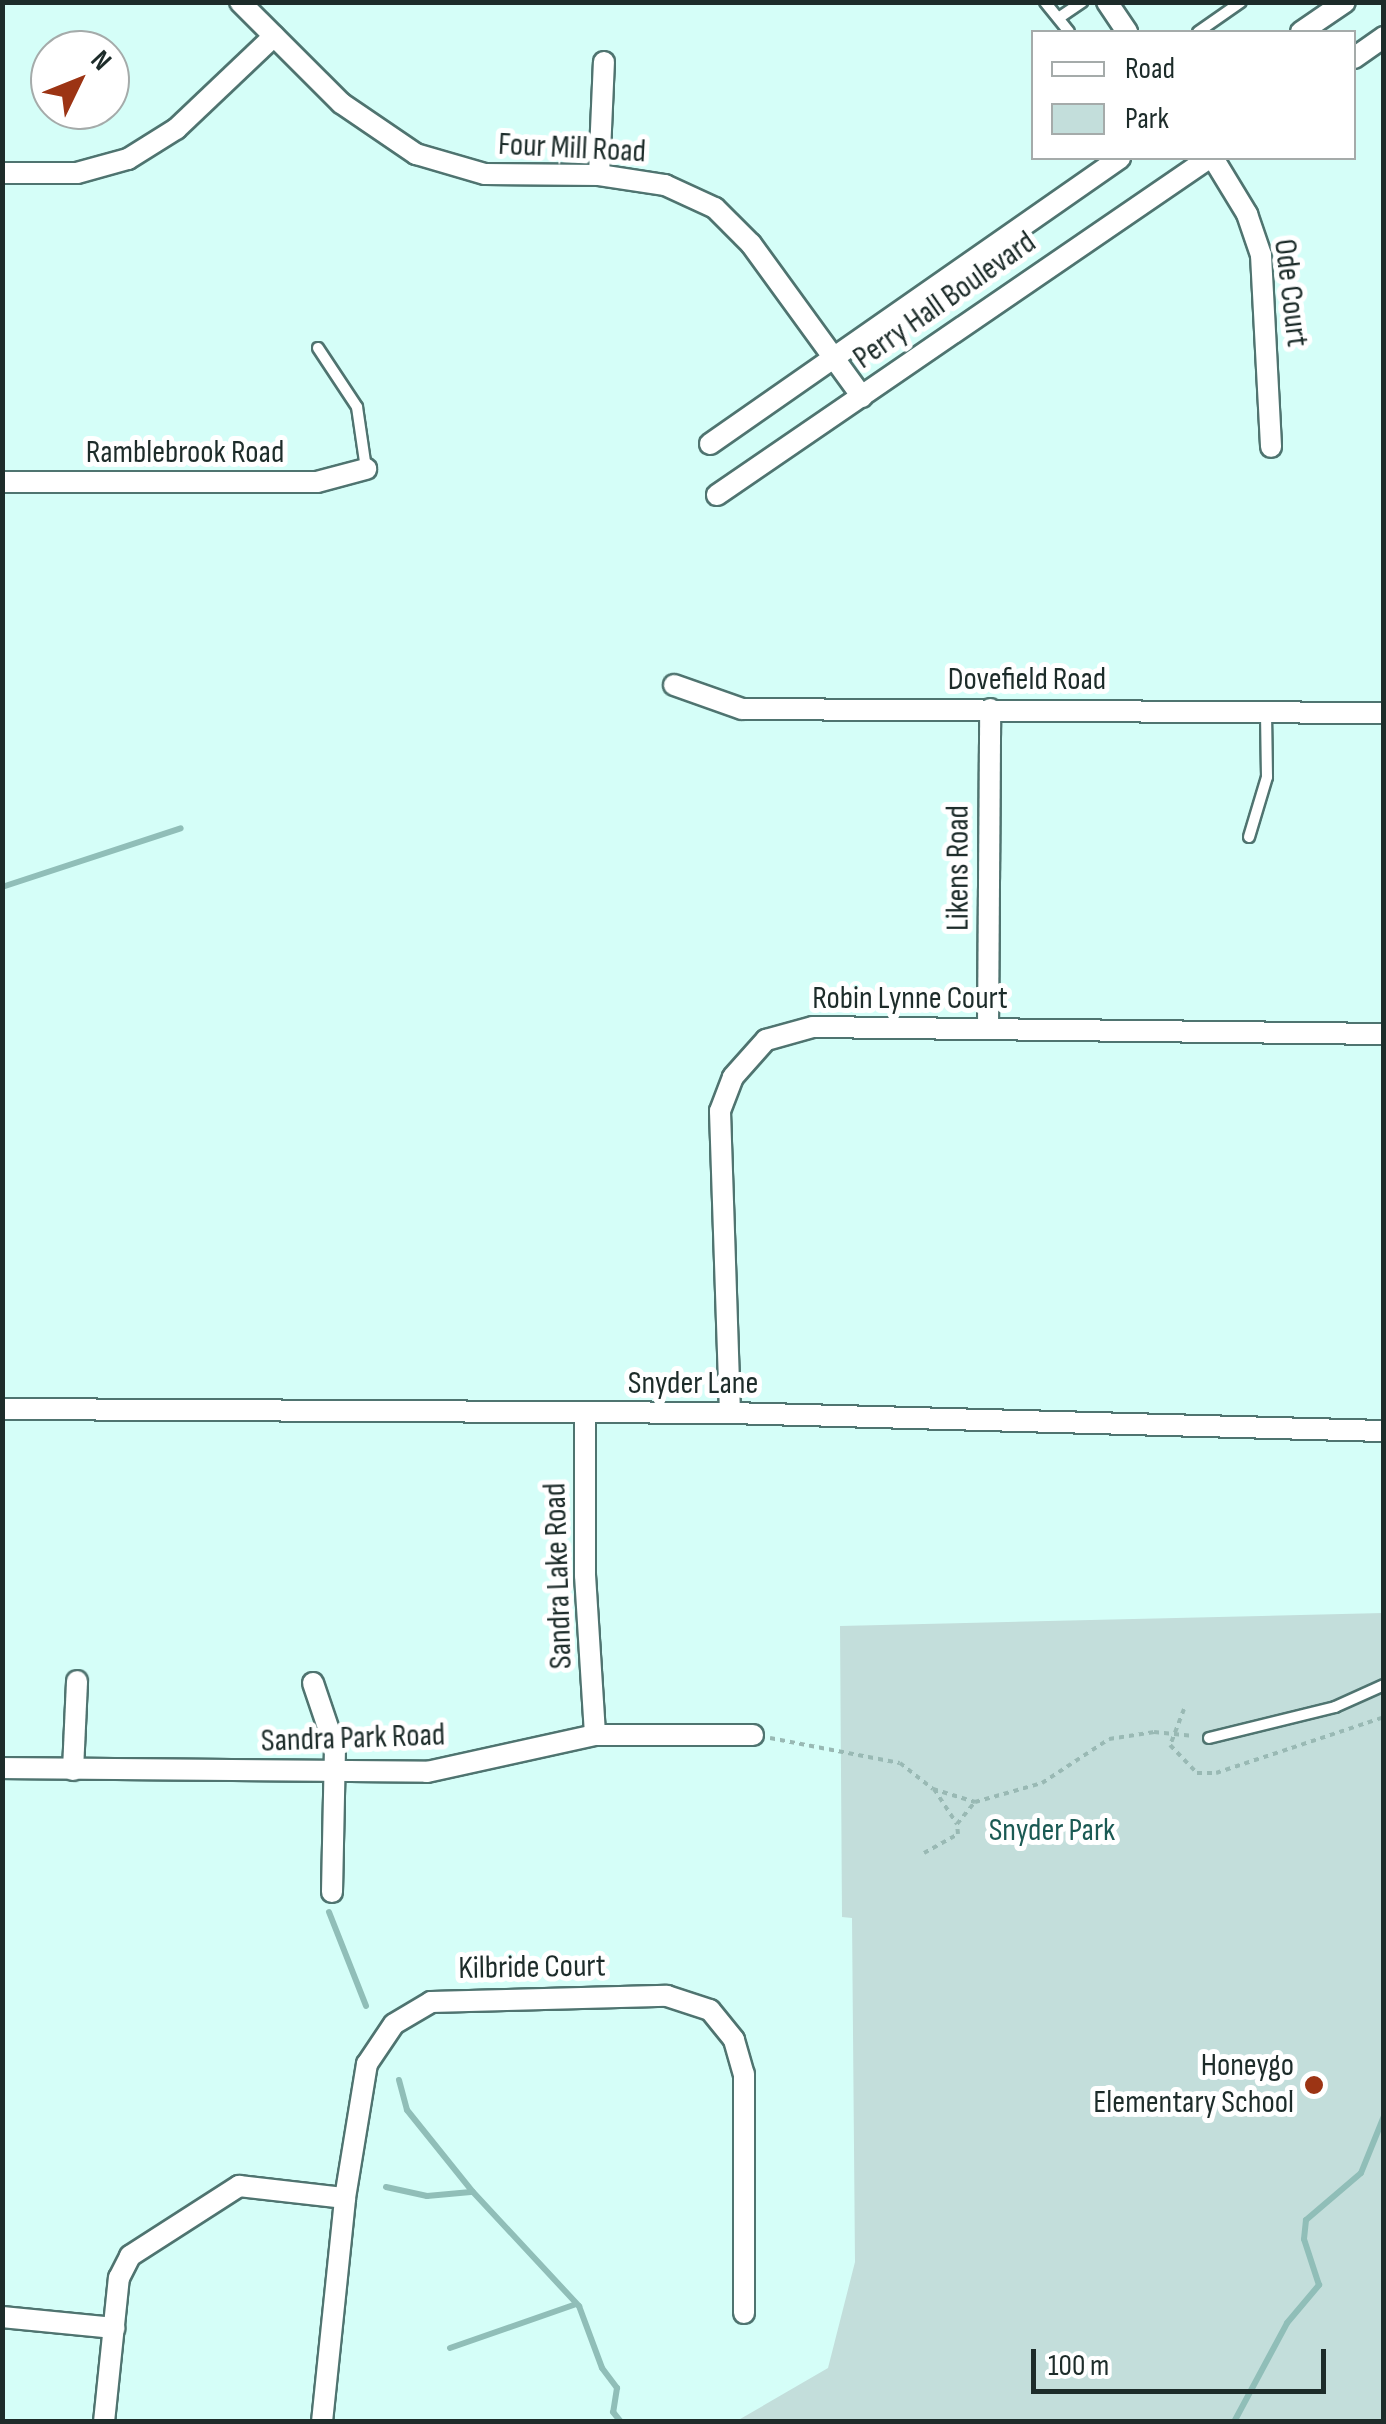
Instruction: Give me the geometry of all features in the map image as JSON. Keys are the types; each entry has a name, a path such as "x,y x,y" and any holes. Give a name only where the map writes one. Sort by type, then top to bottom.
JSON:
{"street":[{"name":"Four Mill Road","path":"240,2 341,103 416,154 485,174 599,176 665,184 715,208 751,244 862,397"},
{"path":"1107,2 1126,30"},
{"path":"1304,30 1346,2"},
{"path":"2,173 77,172 128,160 176,129 274,36"},
{"path":"1356,57 1384,37"},
{"path":"599,176 604,62"},
{"name":"Perry Hall Boulevard","path":"710,444 1117,160"},
{"name":"Perry Hall Boulevard","path":"717,495 1208,160"},
{"name":"Ode Court","path":"1212,160 1247,214 1261,255 1271,447"},
{"name":"Ramblebrook Road","path":"2,482 317,482 366,469"},
{"name":"Dovefield Road","path":"674,685 742,709 1384,713"},
{"name":"Likens Road","path":"988,1027 990,709"},
{"name":"Robin Lynne Court","path":"730,1412 717,1139 733,1078 766,1040 794,1030 988,1027 1384,1034"},
{"name":"Snyder Lane","path":"2,1409 730,1412 1384,1432"},
{"name":"Sandra Lake Road","path":"586,1414 585,1576 596,1734"},
{"path":"73,1770 77,1681"},
{"path":"313,1683 332,1726 337,1774 332,1892"},
{"name":"Sandra Park Road","path":"2,1768 427,1772 596,1734 753,1735"},
{"name":"Kilbride Court","path":"322,2422 345,2198 367,2064 408,2013 430,2002 477,1996 686,1998 710,2010 729,2032 744,2074 744,2313"},
{"path":"104,2422 119,2278 130,2256 226,2192 255,2186 345,2198"},
{"path":"2,2317 114,2328"}],"lane":[{"path":"1045,2 1068,30"},
{"path":"1060,16 1082,2"},
{"path":"1201,30 1241,2"},
{"path":"318,348 357,407 366,469"},
{"path":"1249,838 1267,777 1266,712"},
{"path":"1209,1738 1335,1707 1384,1685"}],"path":[{"path":"1184,1709 1172,1734 1172,1750 1186,1766 1216,1774 1384,1718"},
{"path":"956,1824 975,1802 1042,1783 1110,1739 1172,1734 1209,1738"},
{"path":"753,1735 900,1763 933,1788 975,1802"},
{"path":"924,1853 958,1834 956,1824 933,1788"}],"green space":[{"name":"Snyder Park","path":"1383,1613 1383,2421 735,2422 828,2368 855,2262 852,1918 842,1917 840,1626"}],"waterway":[{"path":"2,887 181,828"},
{"path":"329,1912 366,2006"},
{"path":"399,2080 407,2110 473,2192 579,2306 602,2368 617,2388 613,2412 621,2422"},
{"path":"1234,2422 1287,2323 1319,2285 1304,2239 1306,2220 1361,2173 1384,2116"},
{"path":"386,2187 427,2196 471,2192"},
{"path":"450,2348 576,2304"}],"place":[{"name":"Honeygo Elementary School","path":"1314,2085"}]}
